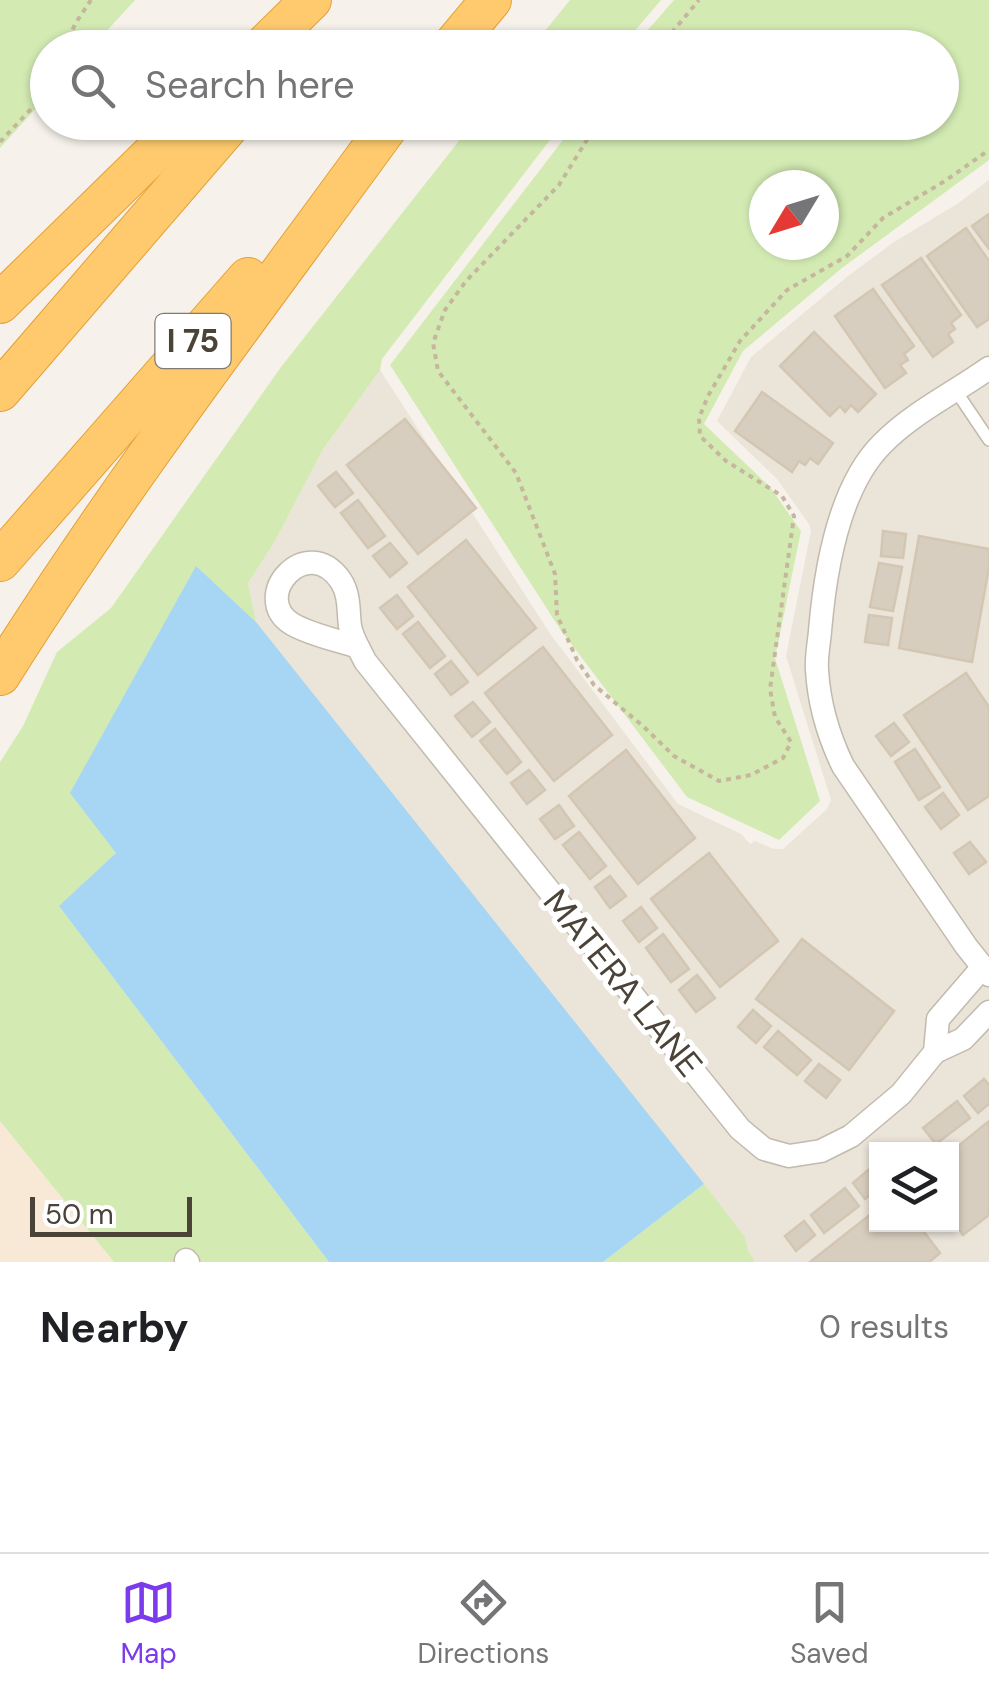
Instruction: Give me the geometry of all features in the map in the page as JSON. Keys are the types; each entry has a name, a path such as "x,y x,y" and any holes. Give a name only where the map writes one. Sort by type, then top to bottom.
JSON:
{"highway":[{"path":"280,30 311,0"},
{"path":"312,30 338,0"},
{"path":"466,30 491,0"},
{"path":"0,302 166,140"},
{"path":"0,390 216,140"},
{"name":"I 75","path":"0,561 373,140"},
{"path":"0,675 130,478 376,140"}],"street":[{"path":"986,972 844,766 829,738 817,666 831,557 857,478 880,446 908,422 989,368"},
{"name":"MATERA LANE","path":"358,646 365,662 740,1129 764,1149 789,1156 821,1152 851,1136 900,1094 936,1052 963,1038 989,1012"},
{"name":"MATERA LANE","path":"936,1052 938,1019 986,972"}],"lane":[{"path":"956,390 989,440"}],"path":[{"path":"73,30 90,0"},
{"path":"674,30 700,0"},
{"path":"0,142 30,110"},
{"path":"587,140 560,185 466,280 445,310 433,343 438,371 516,472 554,574 556,614 576,660 594,685 674,756 720,781 751,775 783,758 792,742 775,716 770,689 794,516 782,496 726,461 700,436 700,418 708,396 740,341 786,290 847,256 883,218 989,150"}],"shaded area":[{"path":"989,180 989,1262 755,1262 745,1237 256,623 248,583 274,543 322,451 380,370 551,635 678,804 741,834 750,844 755,841 783,849 827,809 831,800 786,656 811,531 777,479 717,421 751,357 894,242"},
{"path":"0,1121 114,1262 0,1262"}],"green space":[{"path":"0,0 135,0 108,30 30,30 30,115 0,148"},
{"path":"570,0 661,0 635,30 546,30"},
{"path":"674,0 989,0 989,160 842,268 743,351 704,424 770,487 801,531 775,658 820,801 779,840 687,797 560,629 390,365 563,140 959,140 959,30 648,30"},
{"path":"460,140 550,140 382,359 380,370 322,451 274,543 248,583 256,622 196,567 116,853 60,907 329,1262 114,1262 0,1121 0,762 23,726 57,652 111,608 281,367"},
{"path":"704,1184 745,1237 755,1262 603,1262"}],"water":[{"path":"196,566 256,622 704,1184 603,1262 329,1262 59,906 116,853 70,793"}],"building":[{"path":"989,214 989,249 972,226"},
{"path":"966,228 989,261 989,319 977,327 927,256"},
{"path":"921,258 961,315 951,323 955,329 948,334 953,342 933,357 882,285"},
{"path":"873,289 914,346 904,354 908,360 900,365 906,373 885,388 835,316"},
{"path":"814,332 876,394 858,412 851,405 845,412 840,406 830,416 780,366"},
{"path":"762,392 833,443 818,464 810,458 805,465 799,461 792,472 735,431"},
{"path":"405,419 476,508 418,554 347,465"},
{"path":"336,472 353,493 335,507 318,486"},
{"path":"358,500 385,536 368,548 341,513"},
{"path":"883,531 906,534 903,558 881,556"},
{"path":"919,536 989,549 972,662 899,648"},
{"path":"466,540 536,628 478,675 408,587"},
{"path":"390,543 407,563 390,577 373,556"},
{"path":"879,563 902,567 893,611 870,607"},
{"path":"397,595 413,616 397,629 380,608"},
{"path":"869,615 892,618 888,645 865,642"},
{"path":"418,622 445,656 430,668 403,634"},
{"path":"543,647 612,735 554,781 485,693"},
{"path":"451,661 468,682 451,695 435,674"},
{"path":"966,673 989,707 989,796 968,810 904,715"},
{"path":"473,702 490,722 472,737 455,716"},
{"path":"894,723 909,742 891,756 876,736"},
{"path":"495,729 521,762 507,774 480,741"},
{"path":"915,749 940,787 919,800 895,762"},
{"path":"626,750 695,838 638,884 569,796"},
{"path":"529,770 545,790 527,804 511,783"},
{"path":"943,793 959,815 941,829 925,807"},
{"path":"559,805 574,826 555,839 540,819"},
{"path":"579,832 606,866 590,879 563,845"},
{"path":"970,842 986,862 969,874 954,853"},
{"path":"709,853 778,941 720,987 651,899"},
{"path":"610,876 626,896 610,908 595,887"},
{"path":"641,907 657,928 639,942 623,921"},
{"path":"663,934 689,969 671,982 646,948"},
{"path":"802,939 894,1011 849,1070 756,999"},
{"path":"697,975 715,998 696,1012 679,990"},
{"path":"753,1010 771,1026 756,1043 738,1027"},
{"path":"778,1031 811,1060 797,1075 764,1047"},
{"path":"819,1064 840,1080 826,1098 805,1081"},
{"path":"984,1079 989,1085 989,1104 978,1113 964,1096"},
{"path":"957,1101 970,1118 939,1142 923,1128"},
{"path":"989,1121 989,1215 963,1235 959,1230 959,1145"},
{"path":"869,1169 869,1196 865,1199 853,1183"},
{"path":"845,1188 859,1206 824,1233 811,1215"},
{"path":"869,1216 869,1232 924,1232 940,1253 929,1262 810,1262"},
{"path":"804,1221 815,1235 796,1251 785,1236"}]}
